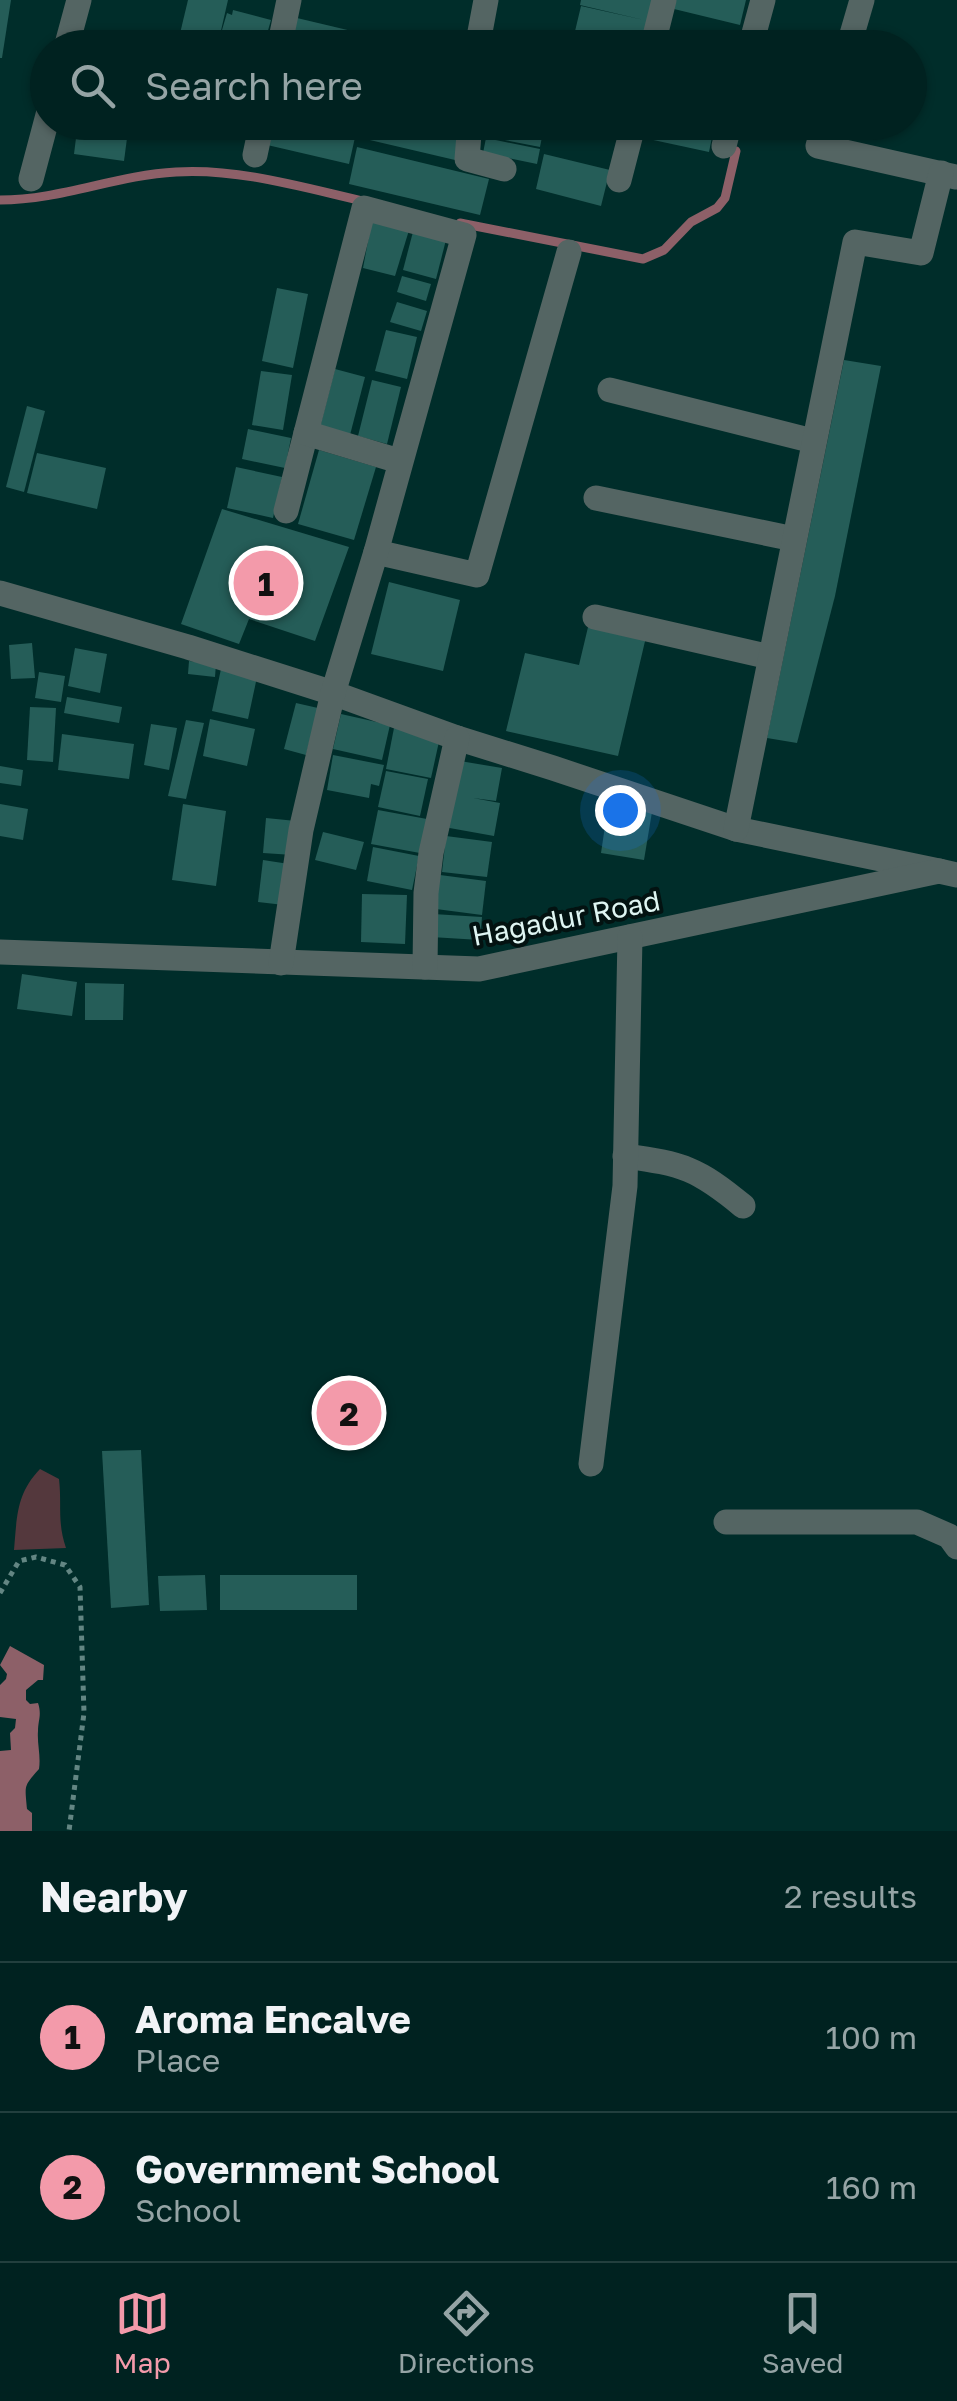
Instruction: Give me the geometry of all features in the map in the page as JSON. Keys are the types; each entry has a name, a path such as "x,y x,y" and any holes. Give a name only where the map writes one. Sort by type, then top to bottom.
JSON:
{"street":[{"path":"71,30 79,0"},
{"path":"283,30 289,0"},
{"path":"480,30 486,0"},
{"path":"656,30 664,0"},
{"path":"755,30 763,0"},
{"path":"853,30 862,0"},
{"path":"31,178 41,140"},
{"path":"255,155 258,140"},
{"path":"469,140 467,160 504,169"},
{"path":"619,180 629,140"},
{"path":"736,829 855,242 921,253 949,175 818,146 820,140"},
{"path":"281,963 302,830 334,694 464,236 364,208 286,511"},
{"path":"376,552 477,576 568,252"},
{"path":"610,390 813,441"},
{"path":"306,433 399,461"},
{"path":"596,498 794,539"},
{"path":"0,594 188,647 736,829 948,873"},
{"path":"595,617 770,657"},
{"path":"426,967 428,873 457,738"},
{"name":"Hagadur Road","path":"0,952 480,969 948,873"},
{"path":"590,1464 625,1186 630,936"},
{"path":"625,1156 694,1170 743,1206"},
{"path":"726,1522 917,1522 949,1536 957,1547"}],"path":[{"path":"0,1593 19,1561 36,1557 65,1565 80,1587 84,1713 69,1831"}],"shaded area":[{"path":"40,1469 59,1479 66,1548 14,1550 22,1497"},
{"path":"10,1646 44,1665 43,1680 26,1690 26,1700 38,1703 40,1711 39,1769 26,1791 32,1831 0,1831 0,1751 11,1750 10,1733 16,1719 0,1717 0,1685 7,1674 0,1665"}],"building":[{"path":"0,0 11,0 2,58 0,58"},
{"path":"188,0 228,0 221,30 181,30"},
{"path":"581,0 655,0 648,30 575,30 581,6 644,20 580,5"},
{"path":"676,0 746,0 740,25 674,9"},
{"path":"233,10 271,20 268,30 222,30 227,13 232,15"},
{"path":"297,18 348,30 294,30"},
{"path":"76,140 127,140 124,161 74,154"},
{"path":"264,140 354,140 349,164 263,144"},
{"path":"370,140 460,140 455,160"},
{"path":"486,140 540,149 537,164 483,153"},
{"path":"504,140 541,140 540,147"},
{"path":"653,140 711,140 709,152"},
{"path":"357,147 489,179 480,215 349,184"},
{"path":"544,154 610,170 601,206 536,189"},
{"path":"372,220 410,227 395,276 363,268"},
{"path":"414,228 447,236 436,279 403,270"},
{"path":"402,276 431,284 426,301 397,292"},
{"path":"277,288 308,294 293,368 262,361"},
{"path":"397,302 427,311 421,331 390,322"},
{"path":"386,330 417,337 407,379 375,371"},
{"path":"844,360 881,366 835,596 797,743 767,738"},
{"path":"335,369 365,377 350,435 320,427"},
{"path":"261,371 292,375 283,430 252,425"},
{"path":"372,380 401,387 387,444 358,436"},
{"path":"27,406 45,411 24,492 6,487"},
{"path":"248,429 291,438 285,468 242,459"},
{"path":"319,450 376,467 354,540 298,524"},
{"path":"37,453 106,468 97,509 27,493"},
{"path":"236,467 282,477 273,518 227,508"},
{"path":"222,509 349,547 315,641 249,619 239,644 181,624"},
{"path":"389,582 460,600 443,671 371,654"},
{"path":"589,623 646,637 618,756 506,731 525,653 579,665"},
{"path":"32,643 35,678 11,679 9,645"},
{"path":"75,648 107,654 100,693 68,686"},
{"path":"189,661 216,664 215,677 188,674"},
{"path":"221,669 257,677 248,719 212,711"},
{"path":"39,672 65,676 61,702 35,698"},
{"path":"67,697 122,707 119,723 64,713"},
{"path":"296,703 318,708 306,755 284,749"},
{"path":"30,707 56,708 53,762 27,760"},
{"path":"341,714 390,725 382,760 333,749"},
{"path":"210,719 255,729 247,766 203,756"},
{"path":"186,720 204,723 186,799 168,796"},
{"path":"151,724 177,728 169,770 144,765"},
{"path":"394,728 440,737 431,778 386,769"},
{"path":"62,734 134,744 129,779 58,770"},
{"path":"333,755 384,765 379,786 371,784 369,798 327,790"},
{"path":"454,760 502,768 496,801 473,798 500,803 494,836 444,827"},
{"path":"0,766 23,770 21,786 0,783"},
{"path":"386,771 428,779 420,816 378,807"},
{"path":"609,799 653,806 644,860 601,853"},
{"path":"0,804 28,809 23,840 0,836"},
{"path":"183,804 226,811 216,886 172,880"},
{"path":"378,810 427,819 420,853 371,844"},
{"path":"266,818 296,821 293,855 263,853"},
{"path":"323,832 364,842 356,870 315,860"},
{"path":"446,836 492,842 487,877 442,872"},
{"path":"373,847 419,856 412,890 367,881"},
{"path":"263,860 289,864 284,905 258,902"},
{"path":"440,875 486,881 482,915 436,909"},
{"path":"362,894 407,895 405,944 361,942"},
{"path":"433,914 482,917 480,940 431,937"},
{"path":"22,974 77,982 72,1016 17,1009"},
{"path":"85,983 124,984 123,1020 85,1020"},
{"path":"141,1450 149,1605 111,1608 102,1451"},
{"path":"205,1575 207,1610 160,1611 158,1576"},
{"path":"220,1575 357,1575 357,1610 220,1610"}],"waterway":[{"path":"460,223 643,259 664,250 691,222 717,208 725,198 736,151"},
{"path":"0,200 45,196 154,174 200,172 272,180 367,202"}],"place":[{"name":"Aroma Encalve","path":"266,583"},
{"name":"Government School","path":"349,1413"}]}
